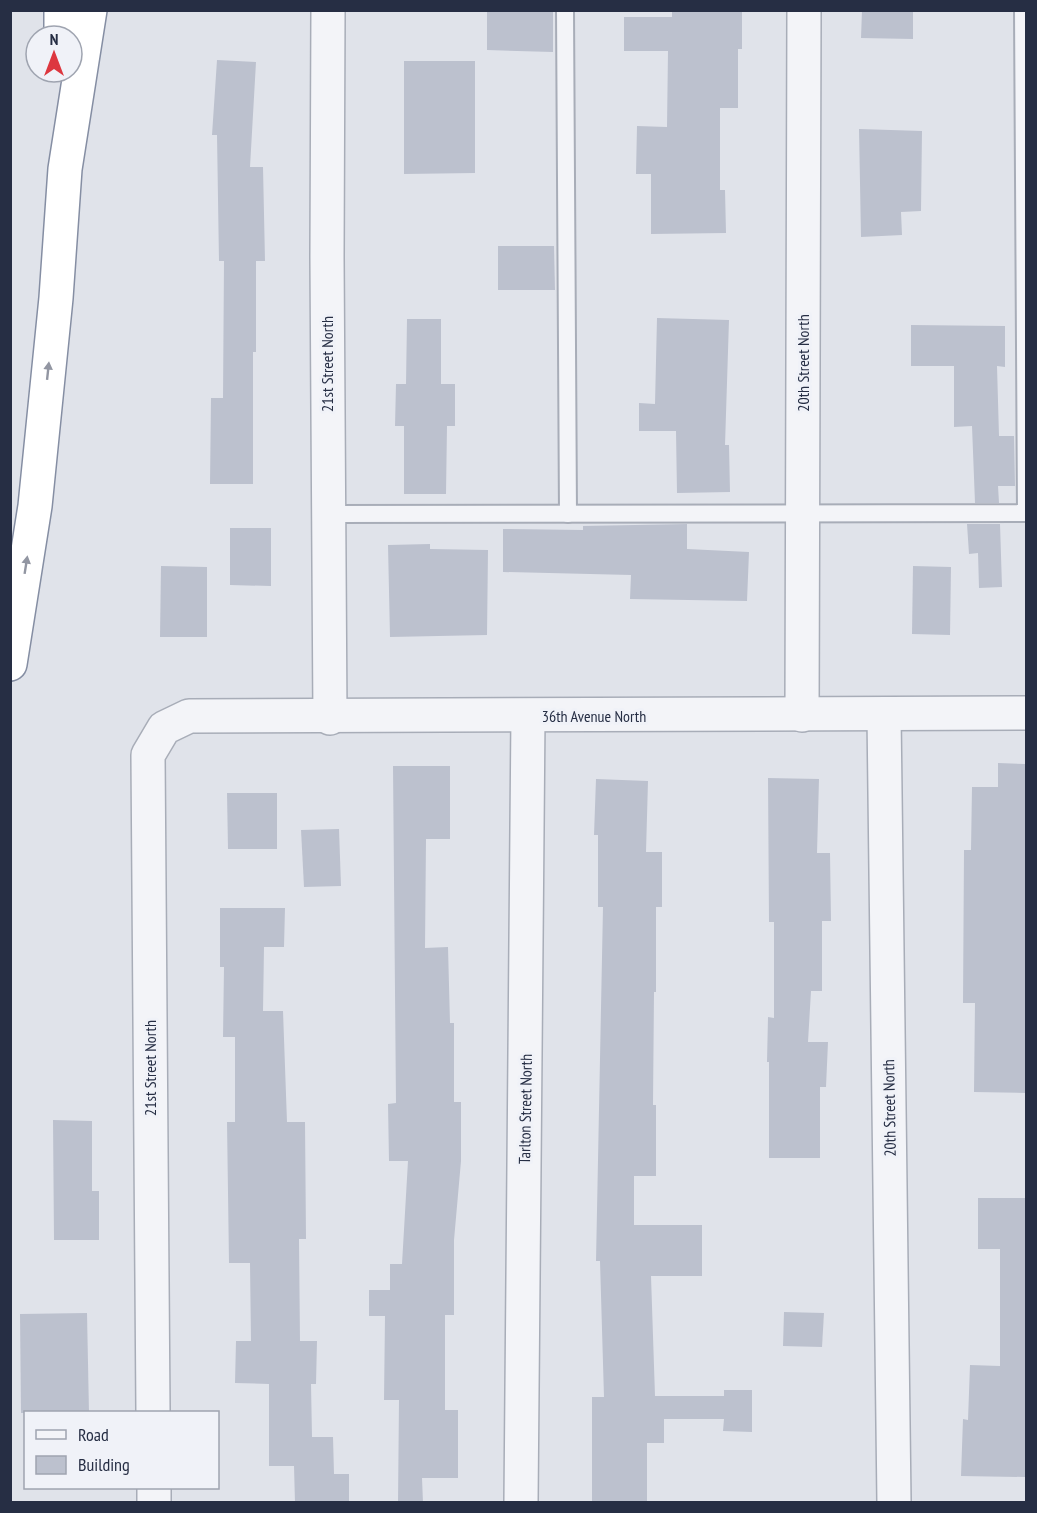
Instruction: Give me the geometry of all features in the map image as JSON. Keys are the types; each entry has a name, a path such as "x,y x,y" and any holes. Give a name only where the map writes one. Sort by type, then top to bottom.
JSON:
{"highway":[{"path":"10,664 35,506 56,298 65,169 90,10"},
{"path":"62,84 65,169"}],"street":[{"name":"21st Street North","path":"328,10 330,718"},
{"name":"20th Street North","path":"802,715 804,10"},
{"name":"36th Avenue North","path":"164,728 189,716 330,718 1026,713"},
{"name":"20th Street North","path":"884,714 894,1503"},
{"name":"Tarlton Street North","path":"521,1503 528,716"},
{"name":"21st Street North","path":"153,1411 148,755 164,728"}],"lane":[{"path":"565,10 568,514"},
{"path":"328,514 1026,513 1023,10"}],"building":[{"path":"487,10 553,10 553,52 487,50"},
{"path":"672,10 742,10 742,49 738,49 738,108 720,108 720,190 725,190 726,233 651,234 651,174 636,174 637,126 667,127 668,51 624,51 624,17 672,17"},
{"path":"862,10 913,10 913,39 861,38"},
{"path":"217,60 256,62 250,167 263,167 265,261 256,261 253,484 210,484 211,398 223,398 224,261 219,261 217,135 212,135"},
{"path":"404,61 475,61 475,173 404,174"},
{"path":"859,129 922,131 921,211 901,212 902,235 861,237"},
{"path":"498,246 554,246 555,290 498,290"},
{"path":"657,318 729,320 725,445 729,445 730,492 677,493 676,431 639,431 639,403 655,404"},
{"path":"407,319 441,319 441,384 455,384 455,426 447,426 446,494 404,494 404,426 395,426 396,384 406,384"},
{"path":"911,325 1005,326 1005,367 997,366 999,436 1014,436 1015,486 998,486 999,503 975,503 972,426 954,427 954,366 911,366"},
{"path":"687,524 687,549 749,552 747,601 630,599 631,575 503,572 503,529 583,530 583,526"},
{"path":"967,524 1000,524 1002,587 979,588 978,553 969,554"},
{"path":"230,528 271,528 271,586 230,585"},
{"path":"430,544 430,549 488,550 487,635 390,637 388,545"},
{"path":"161,566 207,567 207,637 160,637"},
{"path":"913,566 951,567 950,635 912,634"},
{"path":"998,763 1025,764 1026,1093 974,1092 975,1003 963,1003 964,850 971,850 972,787 998,787"},
{"path":"393,766 450,766 450,839 426,839 425,948 448,947 450,1023 454,1023 454,1102 461,1102 461,1161 454,1240 454,1315 445,1315 445,1410 458,1410 458,1478 422,1478 423,1503 398,1503 399,1400 384,1400 385,1316 369,1316 369,1290 390,1290 390,1264 402,1264 408,1161 389,1161 388,1104 396,1103"},
{"path":"768,778 819,779 817,853 830,853 831,921 822,921 822,991 811,991 808,1042 828,1042 826,1087 820,1087 820,1158 769,1158 769,1062 767,1062 768,1017 774,1018 774,922 769,922"},
{"path":"596,779 648,781 646,852 662,852 662,907 656,907 656,992 654,992 653,1105 656,1105 656,1176 634,1176 634,1225 702,1225 702,1276 651,1276 655,1396 724,1396 724,1390 752,1390 752,1432 723,1431 724,1419 664,1419 664,1443 647,1443 647,1503 592,1503 592,1397 604,1397 600,1261 596,1261 603,907 598,907 598,835 594,835"},
{"path":"227,793 277,793 277,849 228,849"},
{"path":"339,829 341,886 304,887 301,830"},
{"path":"220,908 285,908 284,947 264,947 263,1011 283,1011 287,1122 305,1122 306,1239 299,1239 300,1341 317,1341 316,1384 311,1384 312,1437 333,1437 334,1474 349,1474 349,1503 295,1503 294,1466 269,1466 269,1384 235,1383 236,1341 251,1341 250,1263 229,1263 227,1122 235,1122 235,1037 223,1037 224,967 220,967"},
{"path":"53,1120 92,1121 92,1191 99,1191 99,1240 54,1240"},
{"path":"978,1198 1026,1198 1025,1477 961,1476 963,1419 968,1420 970,1365 1000,1366 1000,1249 978,1249"},
{"path":"784,1312 824,1313 822,1347 783,1346"},
{"path":"87,1313 89,1411 24,1411 21,1413 20,1314"}]}
